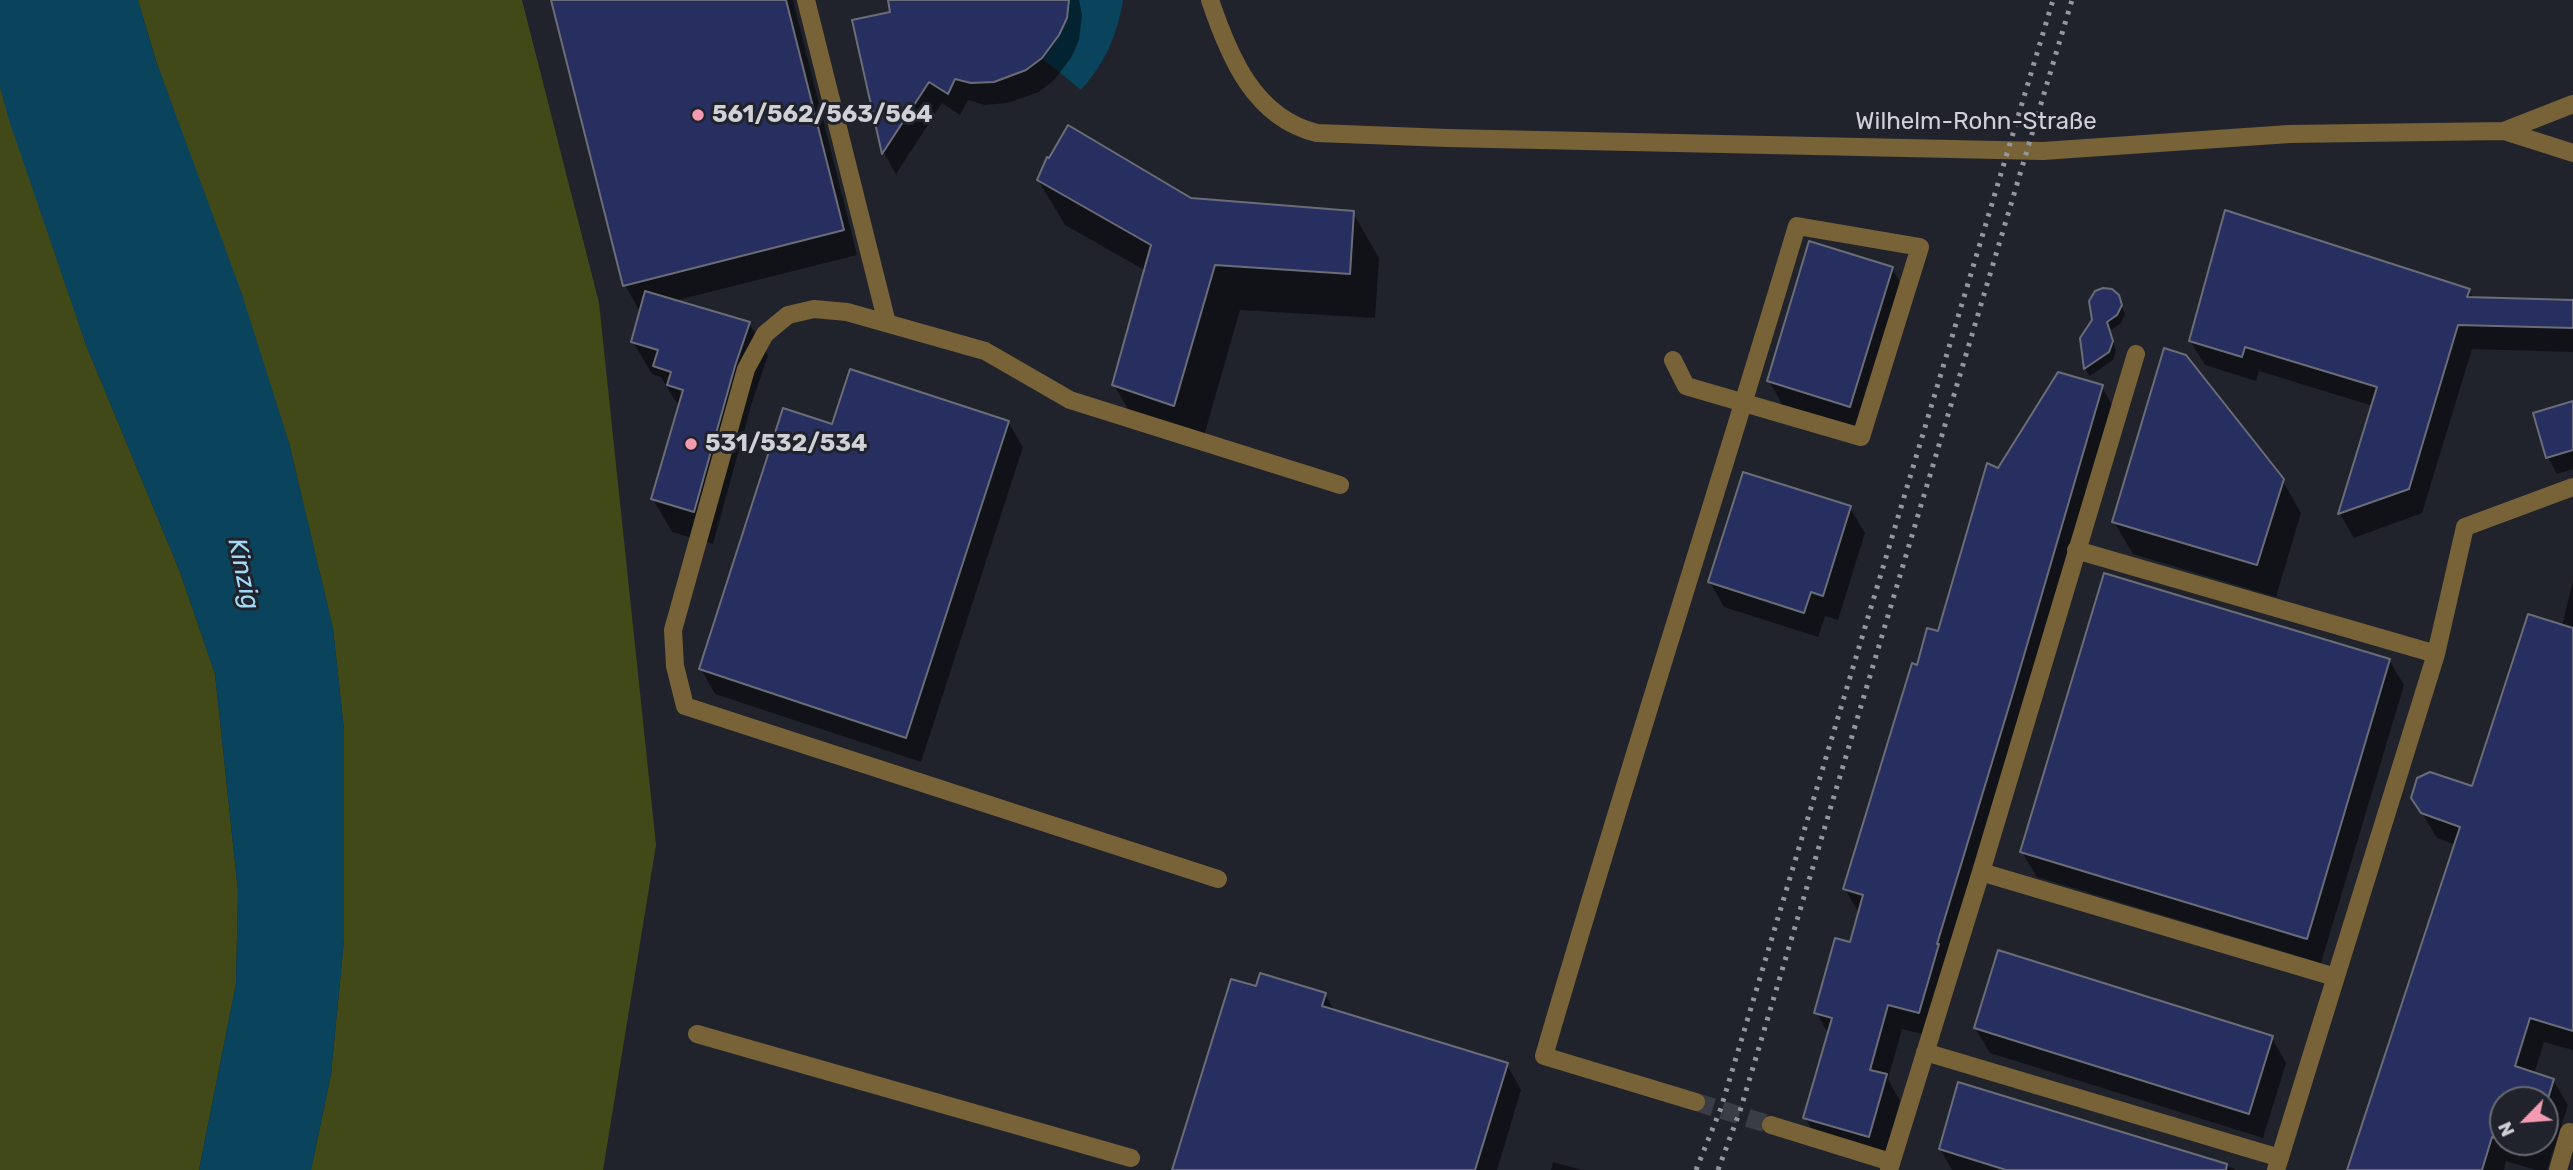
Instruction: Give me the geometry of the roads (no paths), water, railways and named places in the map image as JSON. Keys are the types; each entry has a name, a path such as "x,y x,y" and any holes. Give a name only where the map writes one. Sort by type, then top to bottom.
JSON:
{"street":[{"path":"806,0 887,323"},
{"name":"Wilhelm-Rohn-Straße","path":"1210,0 1237,67 1256,96 1279,118 1299,129 1317,133 2043,151 2289,134 2504,131 2571,152"},
{"name":"Wilhelm-Rohn-Straße","path":"2504,131 2573,104"},
{"path":"1673,360 1686,386 1744,403 1861,437 1920,247 1797,226 1744,403 1583,924 1544,1056 1696,1102"},
{"path":"1218,879 685,706 675,666 673,630 746,369 765,334 788,314 814,309 847,312 985,351 1070,400 1340,485"},
{"path":"1771,1125 1890,1166 2136,355"},
{"path":"1925,1052 2278,1164 2436,654 2465,527 2573,487"},
{"path":"2076,550 2436,654"},
{"path":"1981,872 2335,977"},
{"path":"697,1034 1131,1158"},
{"path":"2558,1170 2569,1132 2573,1133"}],"water":[{"name":"Kinzig","path":"0,0 138,0 156,61 242,294 289,443 333,628 344,730 344,940 331,1074 311,1170 199,1170 236,983 238,891 215,674 180,572 86,345 9,120 0,87"},
{"path":"1069,0 1123,0 1109,48 1097,70 1081,90 1042,58 1060,31"}],"tunnel":[{"path":"1696,1102 1771,1125"}],"railway":[{"path":"1696,1170 1721,1108 2053,0"},
{"path":"1718,1170 1740,1111 2072,0"}],"place":[{"name":"561/562/563/564","path":"698,115"},
{"name":"531/532/534","path":"691,444"}]}
